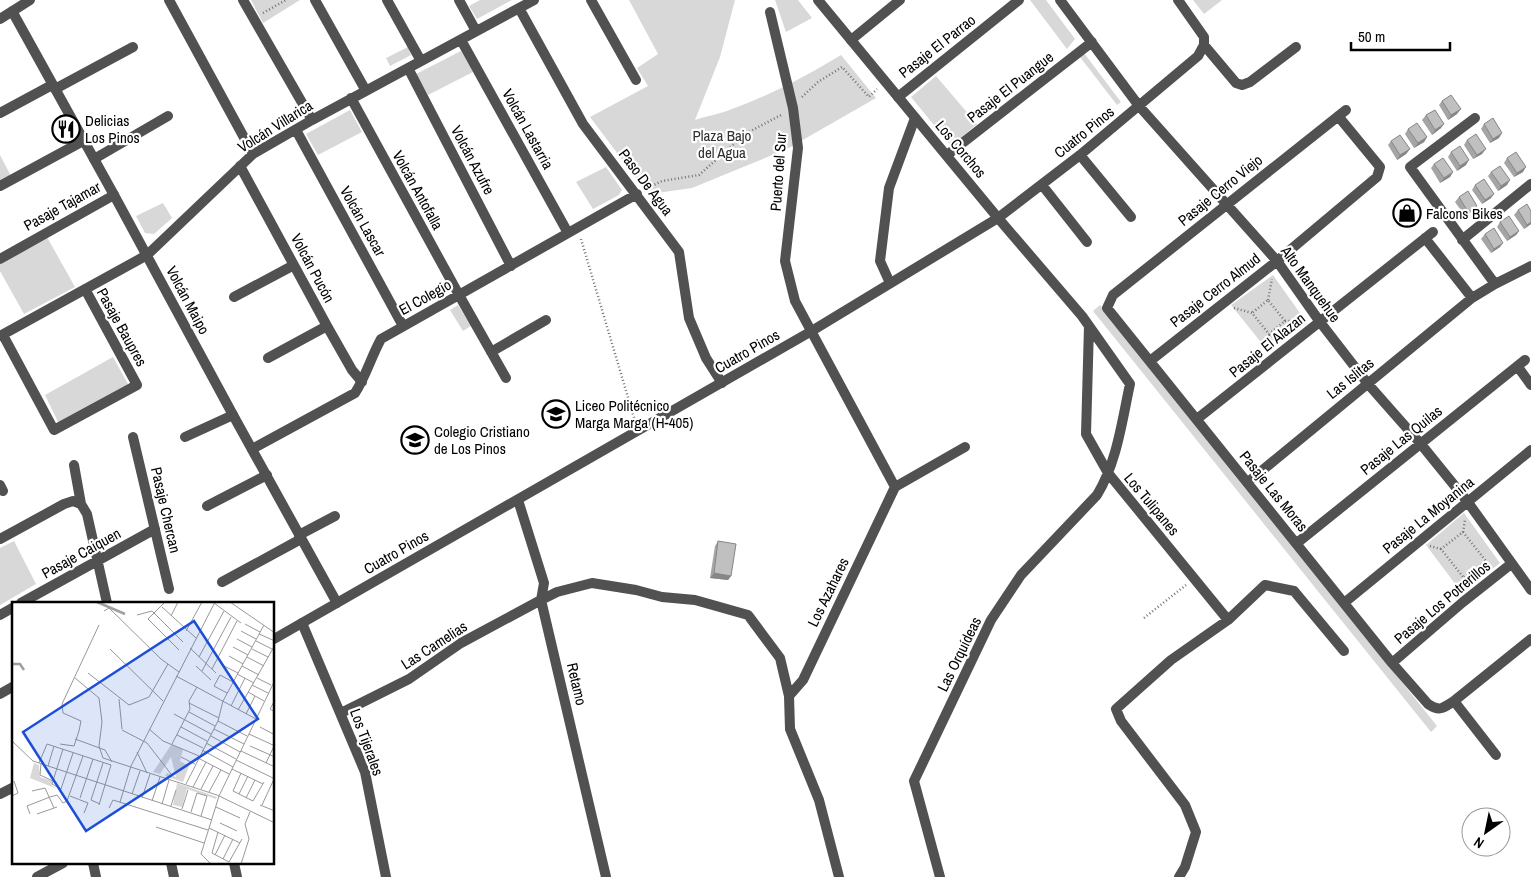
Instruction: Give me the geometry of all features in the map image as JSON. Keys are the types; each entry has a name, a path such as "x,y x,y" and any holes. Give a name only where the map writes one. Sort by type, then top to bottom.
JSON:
{"street":[{"path":"0,18 30,0"},
{"path":"169,0 253,154"},
{"path":"243,0 312,120"},
{"path":"315,0 366,91"},
{"path":"387,0 421,60"},
{"path":"460,0 476,31"},
{"name":"Volcán Villarica","path":"1,335 147,255 253,154 351,98 533,0"},
{"path":"591,0 636,80"},
{"name":"Los Corchos","path":"818,0 998,218 1082,316"},
{"path":"851,40 900,0"},
{"name":"Pasaje El Parrao","path":"898,96 1019,0"},
{"name":"Alto Manquehue","path":"1060,0 1139,106 1277,261 1320,322 1368,384 1420,443 1467,501 1531,590"},
{"path":"1178,0 1201,31 1204,44 1236,83 1242,85 1250,82 1296,47"},
{"name":"Paso De Agua","path":"519,8 583,124 679,252 690,318 706,358 722,383"},
{"name":"Volcán Maipo","path":"12,11 337,603"},
{"name":"Puerto del Sur","path":"770,12 793,108 798,148 785,261 795,301 810,332"},
{"name":"Volcán Lastarria","path":"461,40 568,233"},
{"name":"Pasaje El Puangue","path":"947,155 1092,42"},
{"name":"Cuatro Pinos","path":"275,638 810,332 998,218 1042,185 1139,106 1198,56 1204,44"},
{"path":"0,113 132,47"},
{"name":"Volcán Azufre","path":"408,68 511,266"},
{"name":"Volcán Antofalla","path":"351,98 506,378"},
{"name":"Pasaje Cerro Viejo","path":"1113,295 1342,113"},
{"name":"Pasaje Cerro Almud","path":"1150,361 1277,261 1377,177 1380,167 1342,113"},
{"path":"94,159 168,116"},
{"path":"890,283 880,261 889,188 915,118"},
{"path":"1475,118 1410,167 1494,284"},
{"name":"Volcán Lascar","path":"296,130 403,326"},
{"path":"0,186 83,141"},
{"path":"1080,154 1131,217"},
{"name":"Volcán Pucón","path":"240,166 327,326 352,370 362,382"},
{"path":"1462,240 1530,184"},
{"path":"1042,185 1087,242"},
{"name":"El Colegio","path":"252,449 355,393 381,340 637,194"},
{"name":"Pasaje Tajamar","path":"0,259 114,195"},
{"name":"Pasaje El Alazan","path":"1197,420 1429,235 1472,298"},
{"path":"234,297 294,265"},
{"name":"Las Islitas","path":"1248,482 1472,298 1494,284 1531,266"},
{"name":"Pasaje Baupres","path":"1,335 54,430 137,385 85,289"},
{"name":"Pasaje Las Moras","path":"1113,295 1107,308 1392,664 1428,704 1435,709 1442,709 1454,701"},
{"name":"Los Tulipanes","path":"1082,316 1130,384 1108,473 1228,620"},
{"path":"491,352 546,320"},
{"path":"268,358 327,326"},
{"path":"1089,326 1086,434 1108,473"},
{"path":"810,332 895,487 965,447"},
{"name":"Pasaje Las Quilas","path":"1297,544 1420,443 1521,364 1531,384"},
{"path":"185,437 233,415"},
{"name":"Pasaje Chercan","path":"133,437 169,589"},
{"name":"Pasaje La Moyanina","path":"1344,603 1531,450"},
{"path":"74,465 80,504 87,514 107,602"},
{"name":"Las Orquídeas","path":"940,877 914,782 991,620 1021,575 1097,494 1108,473"},
{"path":"207,506 267,475"},
{"name":"Los Azahares","path":"788,696 803,680 895,487"},
{"name":"Retamo","path":"518,500 544,583 542,600 606,877"},
{"path":"0,538 64,504 73,501 80,504"},
{"path":"222,582 335,516"},
{"name":"Pasaje Caiquen","path":"23,602 155,529"},
{"name":"Pasaje Los Potrerillos","path":"1392,664 1463,602 1511,564"},
{"name":"Las Camelias","path":"341,713 409,679 462,643 557,592 592,583 636,590 662,597 695,600 748,615 780,658 788,696"},
{"path":"1180,877 1196,832 1185,805 1121,721 1116,709 1171,660 1228,620 1265,585 1294,591 1344,651"},
{"path":"0,615 12,608"},
{"name":"Los Tijerales","path":"302,623 364,772 386,877"},
{"path":"1496,756 1454,701 1531,639"},
{"path":"0,694 12,687"},
{"path":"788,696 790,729 819,800 839,877"},
{"path":"0,794 12,788"},
{"path":"37,877 61,864"},
{"path":"93,864 96,877"},
{"path":"171,864 174,877"},
{"path":"234,864 237,877"}],"path":[{"path":"253,18 286,0"},
{"path":"637,194 662,181 699,175 745,134 793,108 818,82 842,67 868,97 886,82"},
{"path":"578,228 638,432"},
{"path":"1268,300 1285,321 1269,334 1252,313 1268,300"},
{"path":"1463,532 1486,562 1464,578 1441,549 1463,532"},
{"path":"1144,618 1195,578"}],"green space":[{"path":"251,0 300,0 263,23"},
{"path":"480,0 512,0 477,19 469,6"},
{"name":"Plaza Bajo del Agua","path":"629,0 735,0 720,57 695,120 727,111 761,98 841,55 876,98 787,149 692,188 650,194 590,117 648,86 637,68 658,54"},
{"path":"775,0 798,0 812,18 786,32"},
{"path":"1030,0 1046,0 1075,39 1067,49"},
{"path":"1193,0 1222,0 1204,14"},
{"path":"408,47 411,55 390,66 386,58"},
{"path":"461,51 473,72 428,95 416,74"},
{"path":"1084,53 1121,102 1117,105 1080,57"},
{"path":"936,76 977,124 951,146 911,97"},
{"path":"350,110 362,132 318,155 306,134"},
{"path":"0,155 11,176 0,182"},
{"path":"606,167 622,190 619,195 593,209 576,182"},
{"path":"163,203 172,218 154,234 145,233 136,216"},
{"path":"47,237 75,287 24,314 0,271 0,264"},
{"path":"1273,275 1307,323 1268,351 1231,305"},
{"path":"458,305 471,326 463,331 450,310"},
{"path":"1100,305 1437,726 1431,732 1093,311"},
{"path":"113,357 128,384 58,422 45,395"},
{"path":"1464,513 1500,563 1462,593 1426,545"},
{"path":"14,541 36,584 0,605 0,548"}],"building":[{"path":"1451,95 1461,109 1451,115 1442,101"},
{"path":"1435,110 1444,124 1435,130 1426,115"},
{"path":"1493,118 1502,133 1493,139 1484,124"},
{"path":"1417,123 1427,137 1418,143 1408,129"},
{"path":"1476,134 1486,149 1477,155 1467,140"},
{"path":"1400,135 1410,149 1400,155 1391,141"},
{"path":"1460,146 1469,160 1460,166 1451,152"},
{"path":"1516,152 1526,167 1517,173 1507,158"},
{"path":"1443,158 1453,172 1444,178 1434,164"},
{"path":"1500,166 1510,180 1501,186 1491,172"},
{"path":"1484,179 1494,194 1485,200 1475,185"},
{"path":"1468,191 1477,206 1468,212 1459,197"},
{"path":"1527,204 1531,211 1531,222 1527,225 1518,210"},
{"path":"1509,216 1519,231 1510,237 1500,222"},
{"path":"1494,228 1503,243 1494,249 1485,234"},
{"path":"718,541 736,544 731,576 714,573"}],"place":[{"name":"Delicias Los Pinos","path":"66,129"},
{"name":"Falcons Bikes","path":"1407,213"},
{"name":"Liceo Politécnico Marga Marga (H-405)","path":"556,414"},
{"name":"Colegio Cristiano de Los Pinos","path":"415,440"}]}
